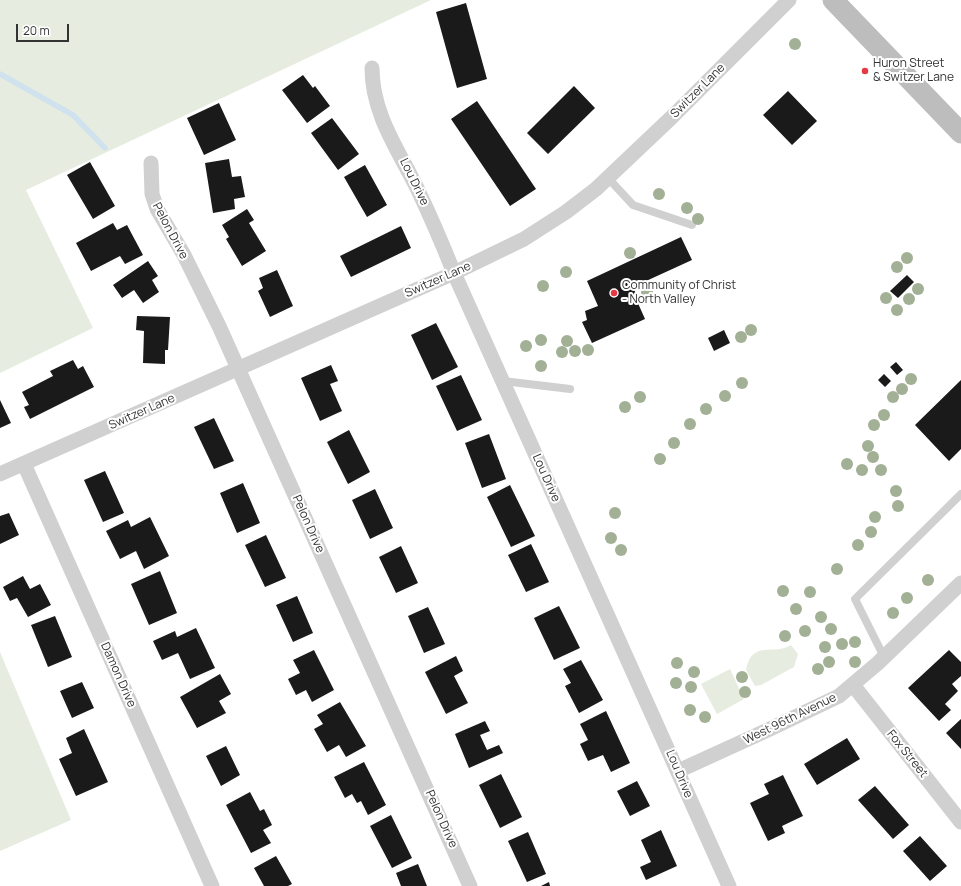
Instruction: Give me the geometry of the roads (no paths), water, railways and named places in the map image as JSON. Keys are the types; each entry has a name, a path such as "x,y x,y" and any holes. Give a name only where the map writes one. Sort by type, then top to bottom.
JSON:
{"main road":[{"path":"833,0 961,133"}],"street":[{"name":"Switzer Lane","path":"0,474 454,273 524,239 553,222 608,178 789,0"},
{"name":"Lou Drive","path":"372,68 373,95 382,120 432,217 454,273 729,886"},
{"name":"Pelon Drive","path":"151,162 152,194 157,209 187,262 219,326 470,886"},
{"name":"Damon Drive","path":"24,464 212,886"},
{"name":"West 96th Avenue","path":"678,771 827,703 853,685 961,583"},
{"name":"Fox Street","path":"853,685 961,822"}],"lane":[{"path":"608,178 633,204 692,225"},
{"path":"503,381 570,389"},
{"path":"884,657 855,599 961,494"}],"waterway":[{"path":"0,74 73,115 105,148"}],"place":[{"name":"Huron Street & Switzer Lane","path":"865,71"},
{"name":"Community of Christ - North Valley","path":"614,293"}]}
